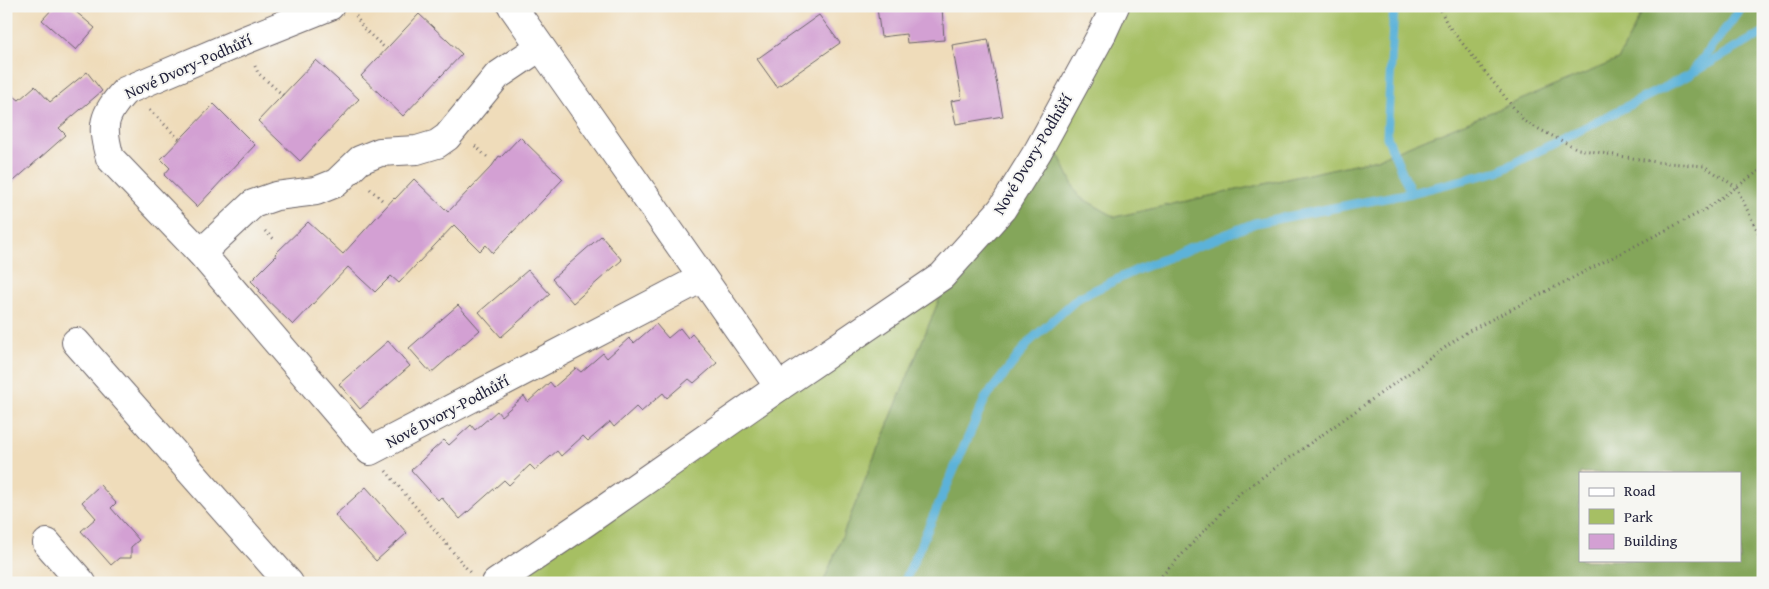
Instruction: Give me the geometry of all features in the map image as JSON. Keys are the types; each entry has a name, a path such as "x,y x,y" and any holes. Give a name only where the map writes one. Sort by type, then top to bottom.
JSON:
{"street":[{"path":"512,6 778,387"},
{"name":"Nové Dvory-Podhůří","path":"484,579 586,522 778,387 942,276 1002,209 1038,151 1116,6"},
{"name":"Nové Dvory-Podhůří","path":"343,10 245,40 125,90 113,104 105,120 104,138 110,158 201,253 370,451 702,278"},
{"path":"201,253 253,204 276,196 316,191 336,183 360,160 380,152 418,150 437,144 447,137 496,76 540,47"},
{"path":"76,342 289,583"},
{"path":"47,543 82,583"}],"path":[{"path":"1439,6 1447,24 1525,122 1578,149 1656,162 1704,166 1736,187 1763,242"},
{"path":"343,10 386,49"},
{"path":"245,40 258,73 283,95"},
{"path":"137,85 151,112 180,140"},
{"path":"1155,583 1240,494 1467,332 1703,211 1763,168"},
{"path":"370,451 484,579"}],"green space":[{"path":"1125,6 1645,6 1618,60 1377,159 1115,217 1078,196 1053,143"},
{"path":"1645,6 1763,6 1763,583 823,583 948,278 1053,143 1078,196 1115,217 1377,159 1618,60"},
{"path":"948,278 823,583 509,583"}],"building":[{"path":"55,6 69,6 95,28 76,50 42,20"},
{"path":"942,6 944,40 907,43 906,34 881,37 877,8"},
{"path":"419,14 462,54 403,116 361,76"},
{"path":"819,15 840,43 777,87 757,59"},
{"path":"988,39 1003,116 956,124 951,101 962,99 952,45"},
{"path":"316,60 359,99 300,161 258,121"},
{"path":"87,72 102,91 59,128 66,135 6,188 6,90 19,100 35,86 50,102"},
{"path":"214,104 255,145 197,207 164,175 170,168 161,159"},
{"path":"520,137 563,179 493,253 486,245 480,251 454,225 399,283 391,276 375,292 348,267 293,325 259,292 260,290 251,281 308,222 343,254 414,179 448,212 492,166 499,156 501,157"},
{"path":"601,236 622,260 573,303 552,279"},
{"path":"528,270 550,294 501,337 479,312"},
{"path":"458,305 480,330 431,373 409,348"},
{"path":"656,324 668,338 680,328 688,338 692,334 717,363 694,383 689,379 667,398 663,393 641,412 636,407 614,427 610,422 588,441 583,436 561,456 557,451 535,470 530,465 509,485 504,480 460,519 441,497 438,500 411,470 444,440 449,445 471,425 475,430 497,411 501,416 524,396 528,402 550,382 554,387 576,368 581,372 603,353 607,358 629,338 634,343"},
{"path":"388,341 410,366 360,409 339,384"},
{"path":"100,485 116,503 111,508 139,540 131,547 131,558 119,558 111,565 81,531 96,518 82,502"},
{"path":"366,487 407,533 376,561 335,515"}],"waterway":[{"path":"1394,6 1387,137 1411,193"},
{"path":"904,583 985,399 1030,341 1078,298 1141,268 1255,223 1411,193 1499,171 1691,74 1743,6"},
{"path":"1695,71 1763,33"}]}
